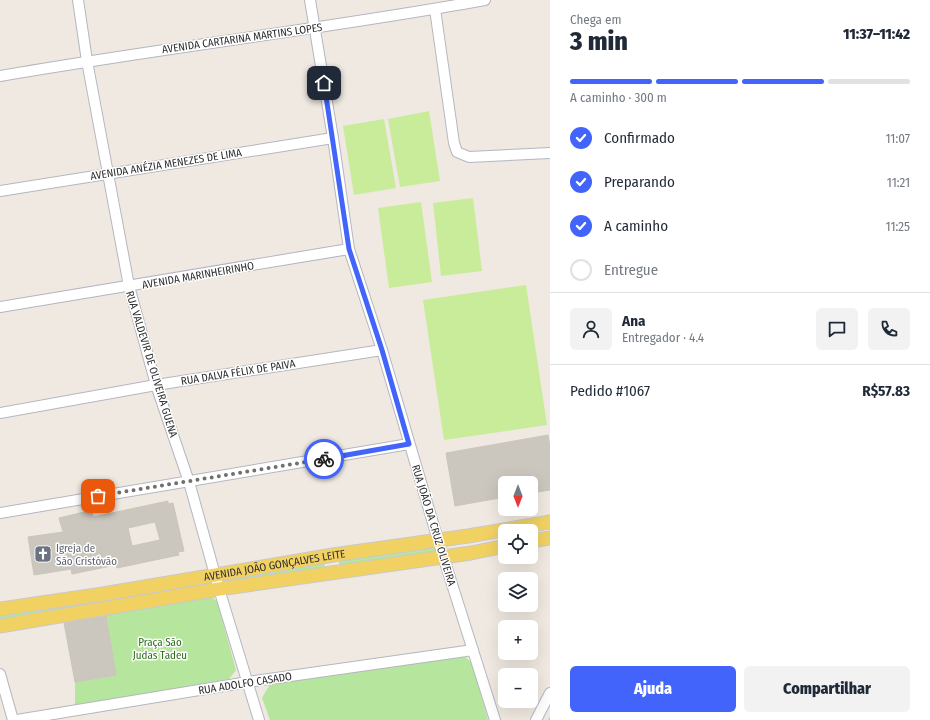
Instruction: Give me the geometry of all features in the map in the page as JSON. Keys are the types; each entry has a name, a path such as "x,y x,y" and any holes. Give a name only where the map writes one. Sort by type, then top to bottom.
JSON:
{"main road":[{"name":"AVENIDA JOÃO GONÇALVES LEITE","path":"0,609 103,594 333,555 468,536 550,522"},
{"path":"468,536 471,553"},
{"path":"538,540 550,538"},
{"name":"AVENIDA JOÃO GONÇALVES LEITE","path":"0,626 219,589 335,571 471,553 498,547"},
{"path":"333,555 335,571"},
{"path":"103,594 106,608"}],"street":[{"name":"RUA VALDEVIR DE OLIVEIRA GUENA","path":"78,0 87,61 129,286 156,385 189,482 219,589 259,720"},
{"name":"RUA JOÃO DA CRUZ OLIVEIRA","path":"310,0 333,138 349,249 382,350 443,557 495,720"},
{"name":"AVENIDA CARTARINA MARTINS LOPES","path":"0,76 87,61 314,28 485,0"},
{"path":"435,9 454,143 457,152 469,158 550,153"},
{"name":"AVENIDA ANÉZIA MENEZES DE LIMA","path":"0,191 333,138"},
{"name":"AVENIDA MARINHEIRINHO","path":"0,307 349,249"},
{"name":"RUA DALVA FÉLIX DE PAIVA","path":"0,413 156,385 382,350"},
{"path":"0,513 409,444"},
{"name":"RUA ADOLFO CASADO","path":"17,720 248,682 473,650"},
{"path":"0,674 13,720"},
{"path":"536,720 550,693"}],"green space":[{"path":"429,111 440,181 400,187 388,119"},
{"path":"384,119 396,188 354,195 343,126"},
{"path":"473,198 482,271 441,276 433,203"},
{"path":"421,202 432,282 389,288 378,208"},
{"path":"526,285 547,425 444,440 423,300"},
{"path":"434,547 437,548 438,553 342,566 339,564 341,559"},
{"path":"321,562 324,563 325,566 322,569 225,583 224,579"},
{"name":"Praça São Judas Tadeu","path":"210,596 217,601 236,670 229,679 75,706 75,682 116,675 106,614"},
{"path":"98,600 98,604 0,622 0,614"},
{"path":"464,656 472,663 488,720 270,720 262,698 270,684"}],"building":[{"path":"548,435 550,447 550,490 538,492 538,476 498,476 498,498 455,506 446,453"},
{"path":"168,501 168,504 173,503 184,551 178,552 179,555 117,568 116,565 72,574 71,569 34,575 28,537 63,532 59,518 92,510 93,517","holes":["155,522 160,540 132,546 128,528"]},
{"path":"106,616 116,675 75,682 64,623"}],"way so far":[{"path":"98,496 324,459"}],"place":[{"name":"Igreja de São Cristóvão","path":"43,554"}],"route":[{"path":"324,83 349,249 382,350 409,444 324,459"}]}
